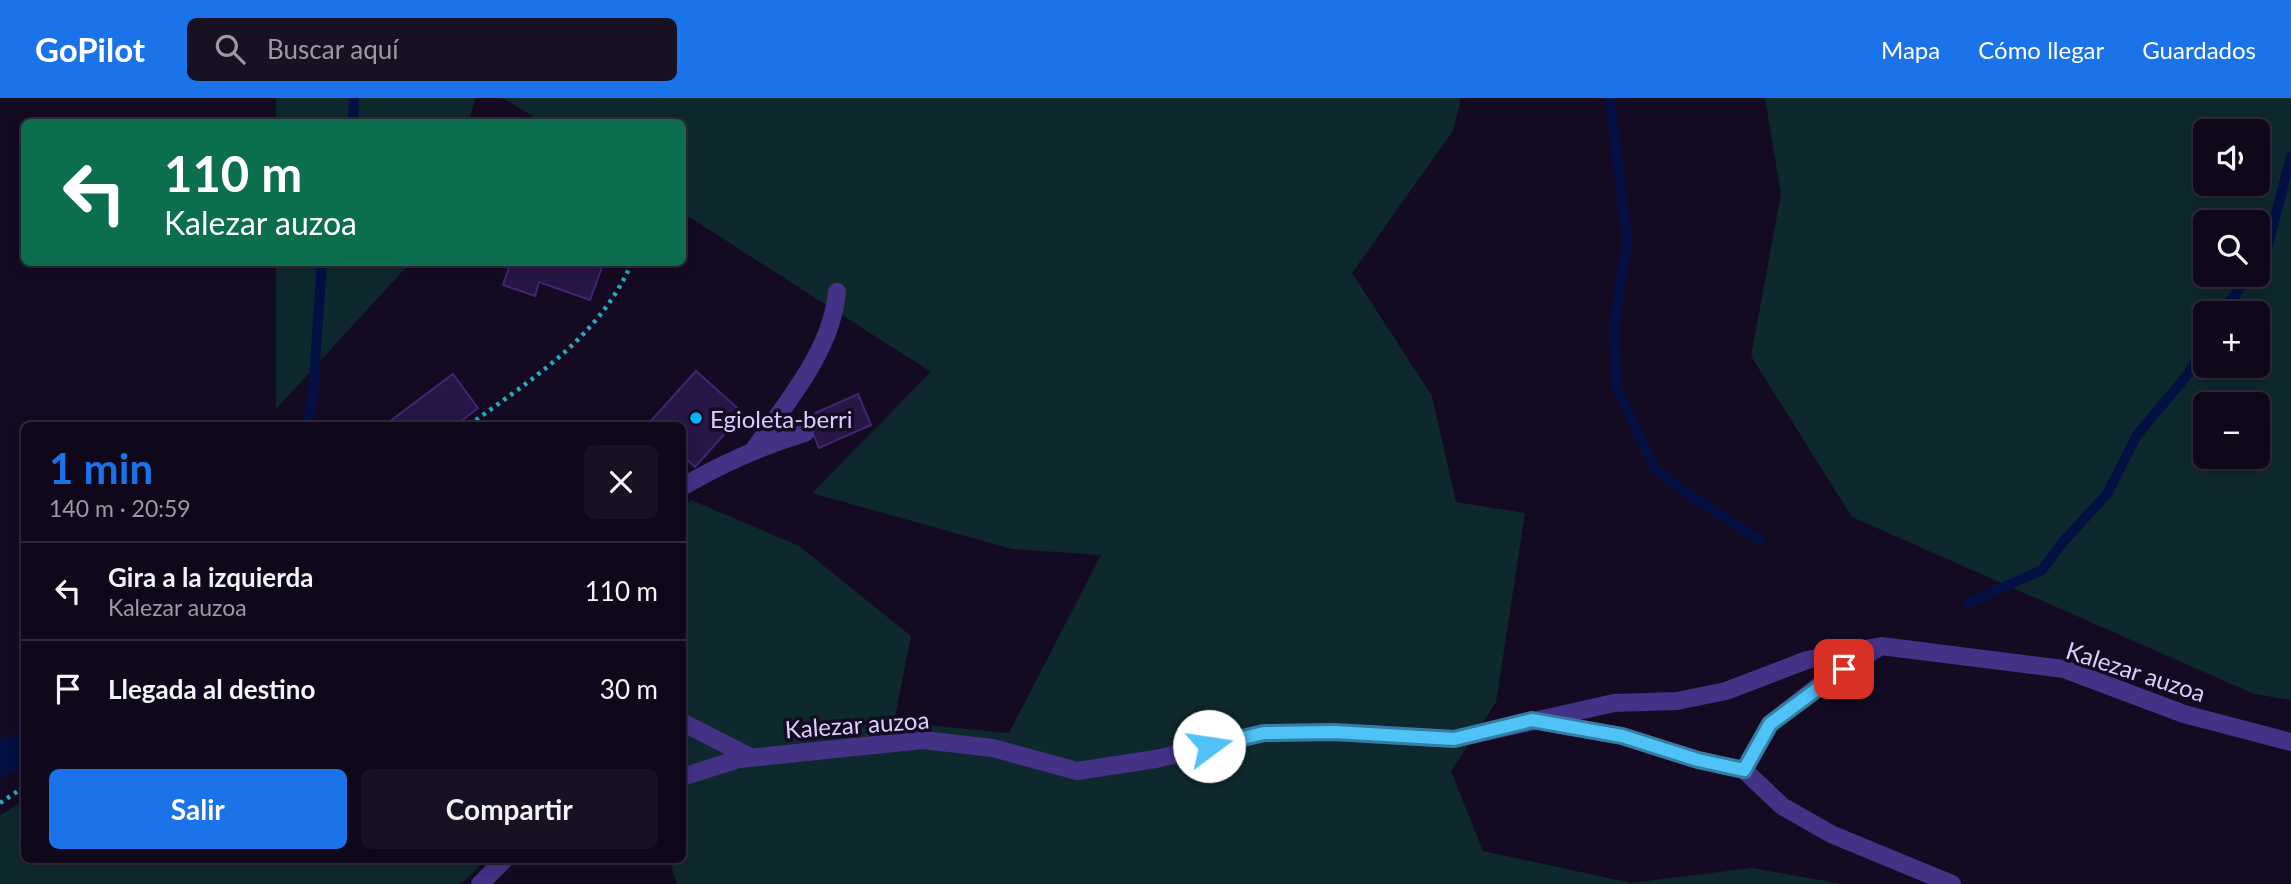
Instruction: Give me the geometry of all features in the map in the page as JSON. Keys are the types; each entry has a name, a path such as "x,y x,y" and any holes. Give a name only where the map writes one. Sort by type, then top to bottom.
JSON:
{"street":[{"path":"753,451 815,361 835,312 836,292"},
{"path":"686,485 753,451 805,433"},
{"path":"1881,646 1826,681 1770,724 1744,770 1782,806 1822,828 1952,884"},
{"name":"Kalezar auzoa","path":"686,776 750,757 923,740 993,747 1077,771 1156,759 1264,733 1334,732 1454,739 1614,703 1677,701 1726,691 1807,660 1881,646 2064,669 2184,714 2291,742"},
{"name":"Kalezar auzoa","path":"1532,720 1622,736 1698,760 1744,770"},
{"path":"686,724 750,757"},
{"path":"480,884 501,863"}],"path":[{"path":"473,422 578,342 609,305 630,266"},
{"path":"0,803 21,789"}],"green space":[{"path":"276,98 475,98 470,119 276,119"},
{"path":"503,98 1461,98 1453,131 1352,273 1432,396 1456,502 1525,513 1496,702 1451,771 1483,851 1631,883 1752,868 1842,884 677,884 670,863 686,863 686,504 691,500 799,546 911,636 894,722 1009,733 1101,555 1012,549 812,493 931,372 686,215 686,119 537,119"},
{"path":"1765,98 2291,98 2291,700 2254,694 1852,517 1751,356 1781,194"},
{"path":"276,266 407,266 276,409"},
{"path":"21,802 21,863 483,863 461,884 0,884 0,816"}],"shaded area":[{"path":"21,733 21,770 0,777 0,739"}],"building":[{"path":"510,266 603,266 590,300 539,282 535,296 503,285"},
{"name":"Egioleta-berri","path":"696,371 743,413 695,467 686,459 686,422 650,422"},
{"path":"453,374 478,408 460,422 389,422"},
{"path":"858,394 871,425 819,448 806,417"}],"waterway":[{"path":"353,119 354,98"},
{"path":"1610,98 1627,241 1614,328 1617,388 1655,469 1700,502 1760,540"},
{"path":"2270,237 2291,157"},
{"path":"308,422 313,394 322,266"},
{"path":"2231,301 2240,287"},
{"path":"1969,603 2042,570 2063,542 2107,494 2137,435 2193,365"}],"place":[{"name":"Egioleta-berri","path":"696,418"}],"route":[{"path":"1209,746 1264,733 1334,732 1454,739 1532,720 1622,736 1698,760 1744,770 1770,724 1844,669"}]}
